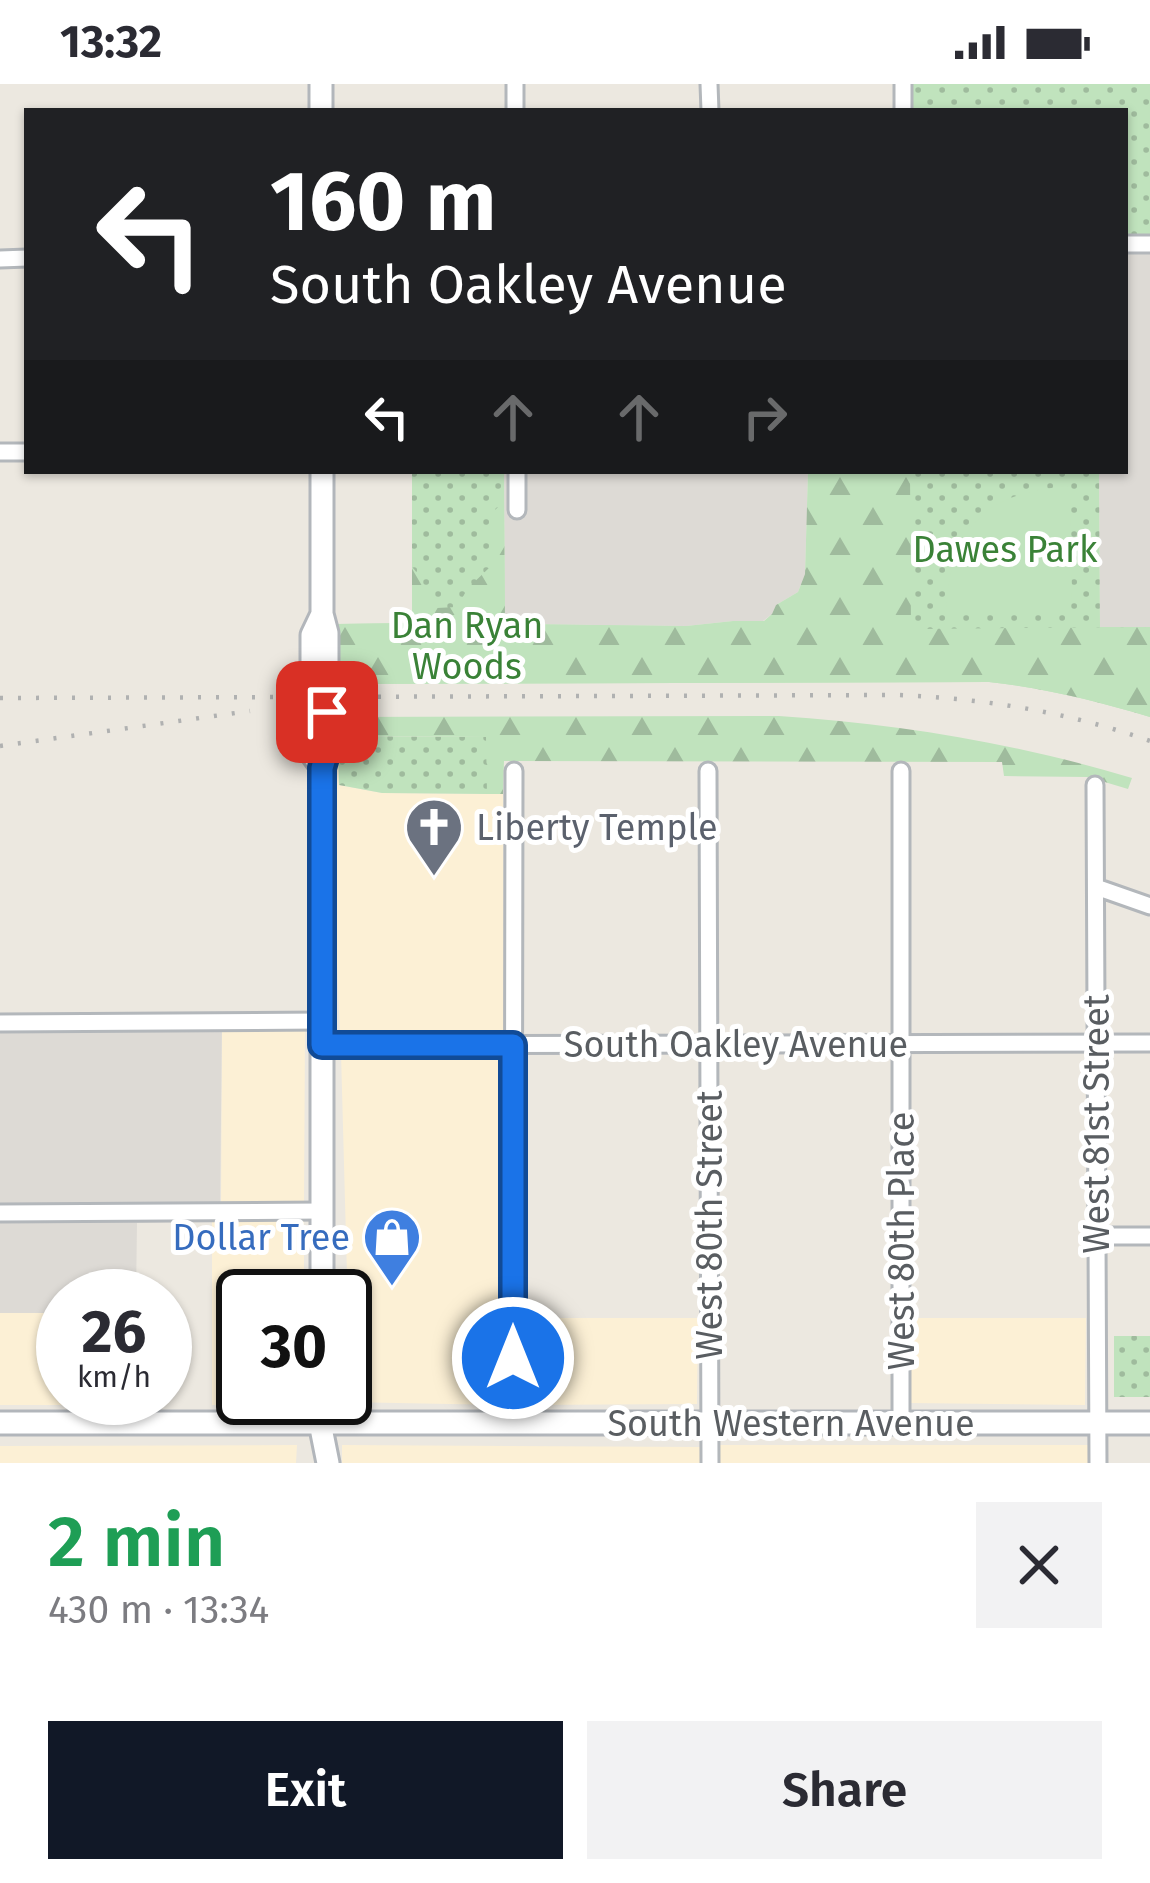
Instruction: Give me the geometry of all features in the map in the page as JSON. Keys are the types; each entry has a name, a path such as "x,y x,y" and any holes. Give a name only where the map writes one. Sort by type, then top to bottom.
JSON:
{"main road":[{"path":"322,474 322,614 327,633 327,751 322,768 322,1269"},
{"name":"South Western Avenue","path":"0,1424 216,1423"},
{"name":"South Western Avenue","path":"372,1423 1150,1423"},
{"path":"309,1463 319,1425"},
{"path":"320,1425 328,1463"}],"street":[{"path":"517,474 518,510"},
{"path":"513,1424 514,771"},
{"name":"West 80th Street","path":"708,771 710,1463"},
{"name":"West 80th Place","path":"901,771 901,1422"},
{"name":"West 81st Street","path":"1095,785 1098,1463"},
{"path":"1096,887 1150,906"},
{"path":"0,1023 322,1021"},
{"name":"South Oakley Avenue","path":"322,1045 1150,1042"},
{"path":"0,1213 322,1211"},
{"path":"1097,1236 1150,1236"}],"shaded area":[{"path":"1128,234 1150,234 1150,627 1100,627 1099,474 1128,474"},
{"path":"504,474 808,474 805,574 798,592 776,605 763,621 686,626 505,624"},
{"path":"333,721 338,721 339,785 382,793 503,794 504,1036 340,1036"},
{"path":"0,1016 222,1016 220,1221 137,1223 136,1269 36,1269 36,1313 0,1313"},
{"path":"305,1030 304,1205 221,1204 222,1031"},
{"path":"503,1052 503,1405 372,1403 372,1269 347,1269 341,1053"},
{"path":"212,1221 304,1221 304,1269 216,1269 216,1405 212,1405"},
{"path":"0,1313 36,1313 36,1405 0,1405"},
{"path":"522,1318 698,1318 697,1404 521,1405"},
{"path":"911,1318 1086,1318 1085,1405 909,1403"},
{"path":"297,1445 296,1463 0,1463 0,1446"},
{"path":"342,1445 700,1447 700,1463 342,1463"},
{"path":"717,1445 1090,1445 1090,1463 717,1463"}],"green space":[{"path":"909,84 1150,84 1150,234 1128,234 1128,108 909,108"},
{"name":"Dawes Park","path":"412,474 504,474 505,624 909,629 910,474 1099,474 1100,627 1150,627 1150,717 989,682 338,684 333,624 412,623"},
{"name":"Dan Ryan Woods","path":"808,474 910,474 911,629 1150,627 1150,717 989,682 338,684 340,624 412,623 412,567 437,608 457,607 489,568 494,511 504,501 505,624 686,626 764,621 776,605 798,592 805,574"},
{"name":"Dawes Park","path":"1070,486 1072,598 1062,611 946,611 955,557 978,520 1015,496"},
{"path":"779,716 957,737 1132,778 1128,789 1088,777 1004,776 1002,762 504,761 503,794 487,794 486,737 338,736 338,717"},
{"path":"338,736 487,737 487,794 382,793 339,785"},
{"path":"1114,1336 1150,1336 1150,1397 1114,1397"}],"railway":[{"path":"0,698 899,695 1027,709 1150,741"},
{"path":"0,746 250,711"}],"place":[{"name":"Liberty Temple","path":"434,878"},
{"name":"Dollar Tree","path":"392,1288"}],"route":[{"path":"327,712 322,768 322,1045 513,1045 513,1358"}]}
